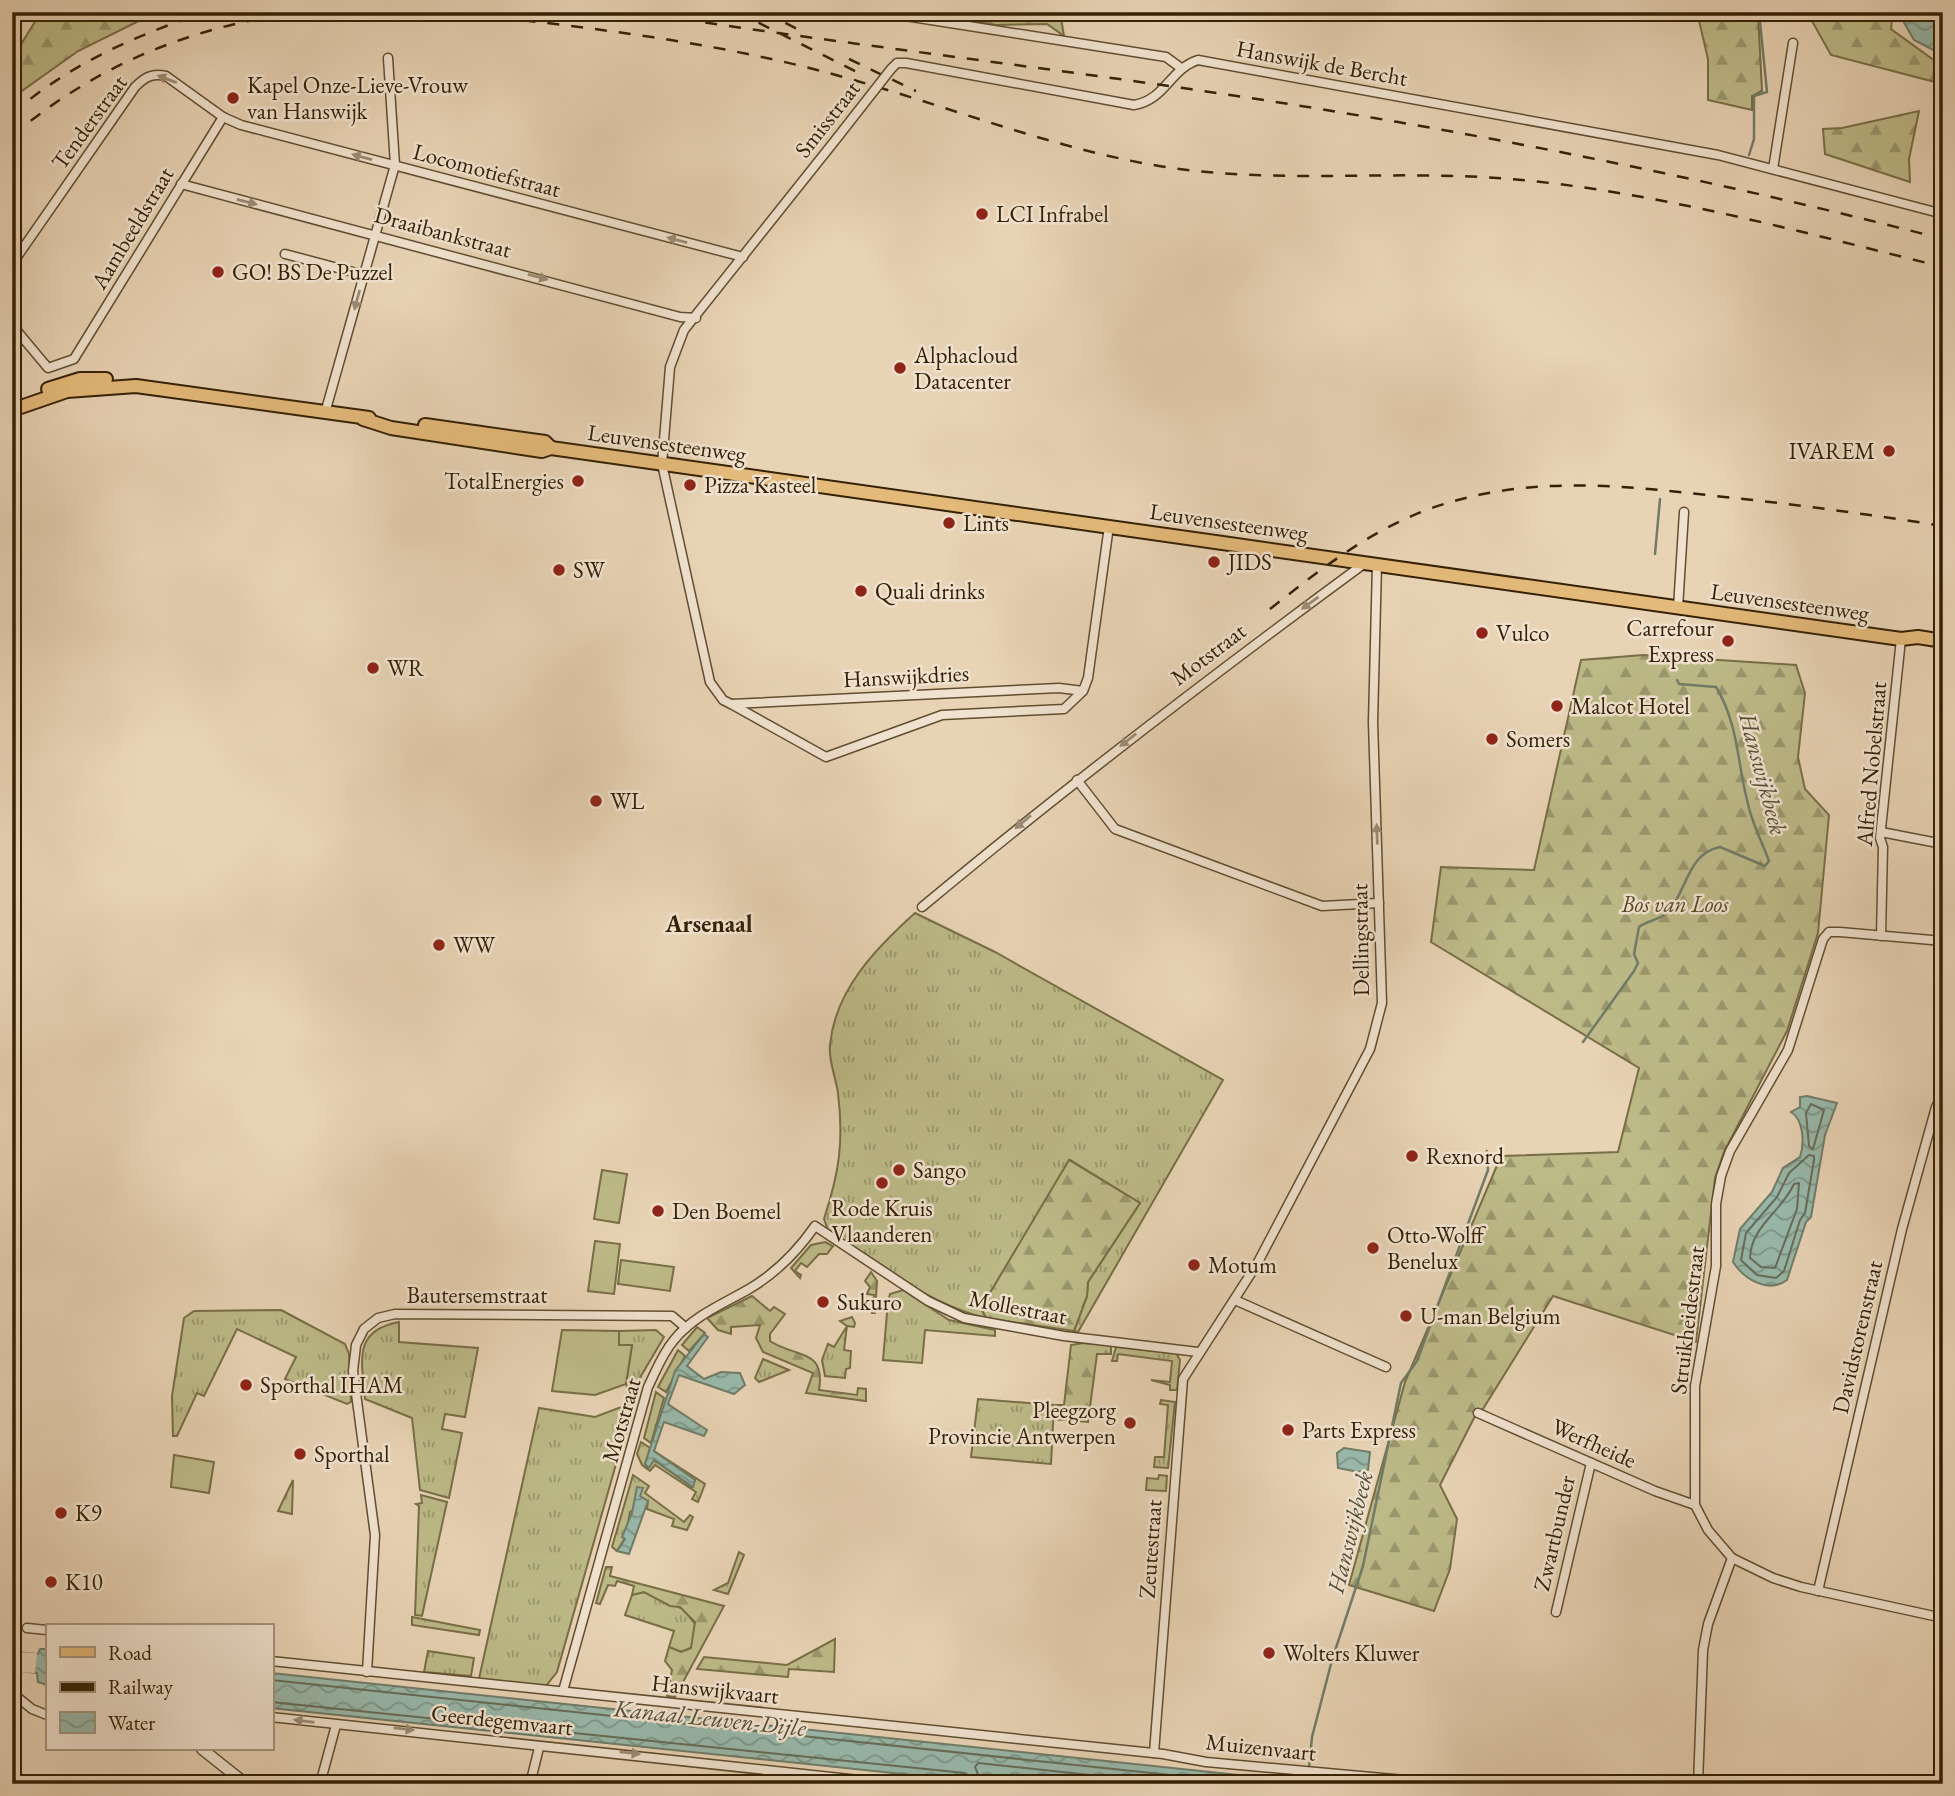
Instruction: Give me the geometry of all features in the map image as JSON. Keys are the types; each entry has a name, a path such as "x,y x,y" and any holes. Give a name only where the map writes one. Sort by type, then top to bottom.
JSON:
{"main road":[{"name":"Leuvensesteenweg","path":"12,401 80,379 124,380 136,386"},
{"name":"Leuvensesteenweg","path":"12,410 66,391 136,386 545,442 551,448 902,495 1901,639 1943,649"},
{"name":"Leuvensesteenweg","path":"1901,639 1918,637 1943,640"}],"street":[{"path":"880,12 1166,57 1181,68"},
{"path":"1773,169 1793,43"},
{"path":"325,413 395,165 388,58"},
{"name":"Hanswijk de Bercht","path":"1181,68 1198,60 1696,151 1943,214"},
{"name":"Smisstraat","path":"663,464 673,354 684,330 897,63 1134,105 1153,99 1181,68"},
{"name":"Tenderstraat","path":"12,264 143,79 150,75 166,76 223,117"},
{"name":"Locomotiefstraat","path":"223,117 241,125 743,257"},
{"name":"Aambeeldstraat","path":"12,325 48,368 74,359 223,117"},
{"name":"Draaibankstraat","path":"181,184 680,317 696,318"},
{"path":"285,254 364,275"},
{"name":"Hanswijkdries","path":"663,464 710,681 723,700 826,757 942,715 1064,709 1083,691"},
{"path":"1678,608 1684,512"},
{"path":"1083,691 1088,678 1109,526"},
{"name":"Motstraat","path":"922,907 1200,683 1371,563"},
{"name":"Dellingstraat","path":"1198,1353 1235,1300 1370,1049 1382,1003 1371,563"},
{"name":"Alfred Nobelstraat","path":"1881,936 1881,832 1901,639"},
{"name":"Hanswijkdries","path":"731,704 1059,688 1083,691"},
{"path":"1077,780 1115,829 1322,906 1379,903"},
{"path":"1881,832 1943,844"},
{"name":"Struikheidestraat","path":"1695,1506 1695,1386 1716,1266 1716,1204 1721,1176 1730,1151 1788,1050 1823,939 1829,932 1881,936"},
{"path":"1881,936 1943,941"},
{"name":"Davidstorenstraat","path":"1818,1591 1902,1229 1936,1107 1943,1094"},
{"name":"Motstraat","path":"563,1690 648,1387 667,1351 699,1317 751,1288 780,1267 815,1226"},
{"name":"Mollestraat","path":"815,1226 928,1301 964,1318 1064,1336 1198,1353"},
{"path":"1235,1300 1386,1367"},
{"name":"Bautersemstraat","path":"367,1672 375,1535 353,1358 358,1338 378,1318 420,1312 672,1316 687,1328"},
{"name":"Zeutestraat","path":"1154,1753 1183,1379 1198,1353"},
{"name":"Werfheide","path":"1478,1413 1695,1506"},
{"name":"Zwartbunder","path":"1556,1612 1591,1463"},
{"path":"1695,1506 1708,1530 1731,1558 1780,1580 1818,1591 1943,1618"},
{"path":"1698,1784 1703,1650 1708,1624 1731,1558"},
{"path":"27,1628 46,1630"},
{"name":"Hanswijkvaart","path":"273,1661 1154,1753"},
{"path":"24,1690 14,1698 46,1715"},
{"name":"Geerdegemvaart","path":"273,1717 496,1739 539,1748 574,1747 748,1766 796,1779 896,1784"},
{"path":"320,1784 336,1725"},
{"path":"530,1784 539,1748"},
{"path":"203,1750 246,1784"},
{"name":"Muizenvaart","path":"1154,1753 1206,1762 1448,1784"}],"green space":[{"path":"41,12 157,12 78,51 12,98 12,59"},
{"path":"961,12 1060,12 1064,36 1047,24 996,25 961,19"},
{"path":"1697,12 1758,12 1762,91 1752,96 1752,110 1708,100 1708,59"},
{"path":"1781,12 1893,12 1891,29 1942,66 1935,82 1831,55 1812,21"},
{"path":"1919,111 1909,159 1910,182 1825,154 1823,129 1842,128"},
{"name":"Bos van Loos","path":"1643,655 1796,665 1805,693 1798,757 1805,789 1829,815 1818,933 1787,1031 1724,1152 1715,1178 1696,1342 1553,1296 1478,1417 1475,1416 1440,1485 1457,1519 1450,1569 1434,1611 1349,1585 1405,1382 1501,1156 1618,1152 1639,1068 1431,942 1441,867 1534,870 1581,660"},
{"path":"915,913 995,952 1223,1080 1078,1332 1074,1331 1087,1296 1088,1282 1140,1203 1070,1160 981,1308 986,1318 964,1312 923,1293 828,1230 824,1219 837,1172 840,1142 838,1093 830,1051 833,1025 849,988 860,971"},
{"path":"1069,1160 1140,1203 1088,1282 1087,1296 1074,1331 986,1318 981,1308"},
{"path":"602,1170 627,1174 619,1223 594,1219"},
{"path":"595,1241 620,1244 614,1294 588,1291"},
{"path":"825,1242 833,1246 827,1254 819,1254 807,1267 801,1263 795,1271 801,1275 800,1278 791,1268 811,1245"},
{"path":"621,1260 674,1267 670,1291 618,1284"},
{"path":"871,1272 877,1281 875,1313 872,1313 874,1295 867,1294 870,1287 865,1281"},
{"path":"903,1290 949,1320 995,1330 995,1336 925,1330 922,1363 883,1360 890,1294"},
{"path":"752,1296 770,1311 774,1307 785,1314 770,1334 770,1341 813,1361 818,1367 819,1390 857,1395 858,1388 866,1389 866,1401 806,1393 813,1373 763,1352 756,1338 760,1325 731,1327 731,1334 718,1330 707,1318"},
{"path":"281,1310 345,1344 349,1354 351,1402 347,1404 285,1379 296,1357 237,1329 204,1396 197,1393 177,1436 173,1436 172,1396 184,1318 194,1311"},
{"path":"852,1317 854,1327 840,1321"},
{"path":"399,1322 399,1342 478,1348 465,1417 445,1414 442,1429 462,1433 449,1498 420,1490 412,1418 365,1399 362,1360 367,1340 373,1332"},
{"path":"847,1326 844,1350 851,1351 850,1368 846,1369 845,1378 825,1376 822,1360 828,1344 834,1347"},
{"path":"697,1327 705,1333 689,1351 682,1345"},
{"path":"562,1330 619,1331 619,1345 632,1345 626,1384 595,1395 552,1391"},
{"path":"656,1330 664,1337 641,1376 557,1672 545,1687 478,1683 539,1408 595,1417 632,1403 626,1384 632,1345 619,1345 619,1331"},
{"path":"1071,1345 1111,1345 1111,1354 1097,1354 1088,1422 1053,1419 1054,1405 1064,1405"},
{"path":"1116,1347 1176,1353 1180,1360 1177,1390 1170,1390 1170,1385 1151,1380 1170,1382 1172,1361 1118,1354 1117,1361 1112,1361"},
{"path":"678,1350 685,1356 666,1392 658,1387"},
{"path":"763,1359 789,1370 759,1382 755,1378"},
{"path":"656,1392 664,1398 651,1443 644,1438"},
{"path":"978,1399 1054,1405 1051,1464 971,1457"},
{"path":"1161,1400 1175,1402 1168,1468 1154,1467 1155,1457 1164,1457 1168,1405 1160,1404"},
{"path":"641,1442 650,1448 645,1464 648,1468 654,1460 692,1487 695,1480 654,1451 705,1484 698,1502 692,1499 696,1492 655,1465 650,1471 642,1465 637,1454"},
{"path":"174,1455 214,1462 209,1493 171,1487"},
{"path":"633,1475 649,1486 645,1493 684,1522 690,1515 693,1517 687,1530 672,1526 674,1519 647,1509 648,1501 630,1512 625,1538 617,1551 612,1547"},
{"path":"1159,1475 1167,1476 1166,1491 1146,1490 1147,1478 1158,1479"},
{"path":"293,1480 292,1514 278,1511"},
{"path":"421,1495 447,1502 422,1616 415,1615 419,1506 416,1504 422,1503"},
{"path":"739,1552 744,1555 728,1594 714,1590 728,1583"},
{"path":"606,1567 612,1567 610,1576 724,1606 675,1697 667,1696 672,1670 665,1661 669,1647 681,1652 691,1648 695,1622 680,1607 670,1606 644,1592 632,1595 634,1586 617,1581 615,1586 608,1585 600,1604 596,1603"},
{"path":"644,1592 683,1609 697,1626 691,1648 681,1652 669,1647 674,1631 625,1615 632,1595"},
{"path":"412,1617 480,1630 479,1635 412,1625"},
{"path":"835,1639 834,1672 789,1669 788,1677 697,1669 704,1657 787,1665"},
{"path":"428,1651 474,1658 471,1676 424,1672"}],"water":[{"path":"1898,12 1935,12 1943,23 1943,55 1914,40"},
{"path":"1807,1096 1837,1103 1825,1135 1811,1217 1806,1222 1787,1280 1780,1284 1764,1285 1743,1274 1733,1262 1740,1229 1772,1192 1783,1168 1800,1157 1802,1132 1798,1120 1791,1112 1800,1107 1800,1097"},
{"path":"704,1334 708,1337 687,1366 704,1379 721,1372 740,1373 745,1385 734,1394 679,1375 668,1404 707,1430 704,1436 664,1422 654,1451 695,1480 693,1487 654,1460 649,1468 645,1464 675,1371"},
{"path":"1344,1448 1370,1452 1368,1470 1358,1472 1338,1468 1337,1453"},
{"path":"637,1487 643,1488 640,1496 648,1501 629,1554 617,1551 625,1539 622,1537 632,1513"},
{"path":"12,1642 17,1652 38,1654 40,1649 46,1649 46,1685 38,1682 37,1673 12,1670"},
{"path":"273,1673 1323,1784 998,1784 273,1708"}],"pier":[{"path":"19,1652 37,1653 35,1673 16,1672"}],"waterway":[{"name":"Hanswijkbeek","path":"1749,155 1754,139 1754,96 1767,92 1759,12"},
{"name":"Hanswijkbeek","path":"1655,554 1660,499"},
{"name":"Hanswijkbeek","path":"1583,1042 1638,963 1634,954 1639,927 1669,911 1689,873 1701,857 1720,847 1765,866 1769,861 1750,811 1724,701 1716,687 1679,684 1677,680"},
{"name":"Hanswijkbeek","path":"1309,1768 1312,1737 1332,1660 1363,1566 1401,1383 1417,1361 1488,1170 1487,1151"}],"railway":[{"path":"12,114 56,81 104,53 206,12"},
{"path":"12,136 78,88 148,52 223,27 303,12"},
{"path":"452,12 649,37 795,64 882,88 1039,138 1159,166 1246,175 1465,176 1562,185 1727,214 1943,267"},
{"path":"634,12 1183,88 1375,118 1660,172 1943,239"},
{"path":"737,12 857,72"},
{"path":"764,12 801,31"},
{"path":"849,59 916,91"},
{"path":"1270,609 1327,565 1388,527 1432,508 1502,491 1538,487 1608,486 1801,506 1943,526"}],"place":[{"name":"Kapel Onze-Lieve-Vrouw van Hanswijk","path":"233,98"},
{"name":"LCI Infrabel","path":"982,214"},
{"name":"GO! BS De Puzzel","path":"218,272"},
{"name":"Alphacloud Datacenter","path":"900,368"},
{"name":"IVAREM","path":"1889,451"},
{"name":"TotalEnergies","path":"578,481"},
{"name":"Pizza Kasteel","path":"690,485"},
{"name":"Lints","path":"949,523"},
{"name":"JIDS","path":"1214,562"},
{"name":"SW","path":"559,570"},
{"name":"Quali drinks","path":"861,591"},
{"name":"Vulco","path":"1482,633"},
{"name":"Carrefour Express","path":"1728,641"},
{"name":"WR","path":"373,668"},
{"name":"Malcot Hotel","path":"1557,706"},
{"name":"Somers","path":"1492,739"},
{"name":"WL","path":"596,801"},
{"name":"WW","path":"439,945"},
{"name":"Rexnord","path":"1412,1156"},
{"name":"Sango","path":"899,1170"},
{"name":"Rode Kruis Vlaanderen","path":"882,1183"},
{"name":"Den Boemel","path":"658,1211"},
{"name":"Otto-Wolff Benelux","path":"1373,1248"},
{"name":"Motum","path":"1194,1265"},
{"name":"Sukuro","path":"823,1302"},
{"name":"U-man Belgium","path":"1406,1316"},
{"name":"Sporthal IHAM","path":"246,1385"},
{"name":"Pleegzorg Provincie Antwerpen","path":"1130,1423"},
{"name":"Parts Express","path":"1288,1430"},
{"name":"Sporthal","path":"300,1454"},
{"name":"K9","path":"61,1513"},
{"name":"K10","path":"51,1582"},
{"name":"Wolters Kluwer","path":"1269,1653"}],"district":[{"name":"Arsenaal","path":"709,924"}],"water label":[{"name":"Kanaal Leuven-Dijle","path":"710,1718"}]}
